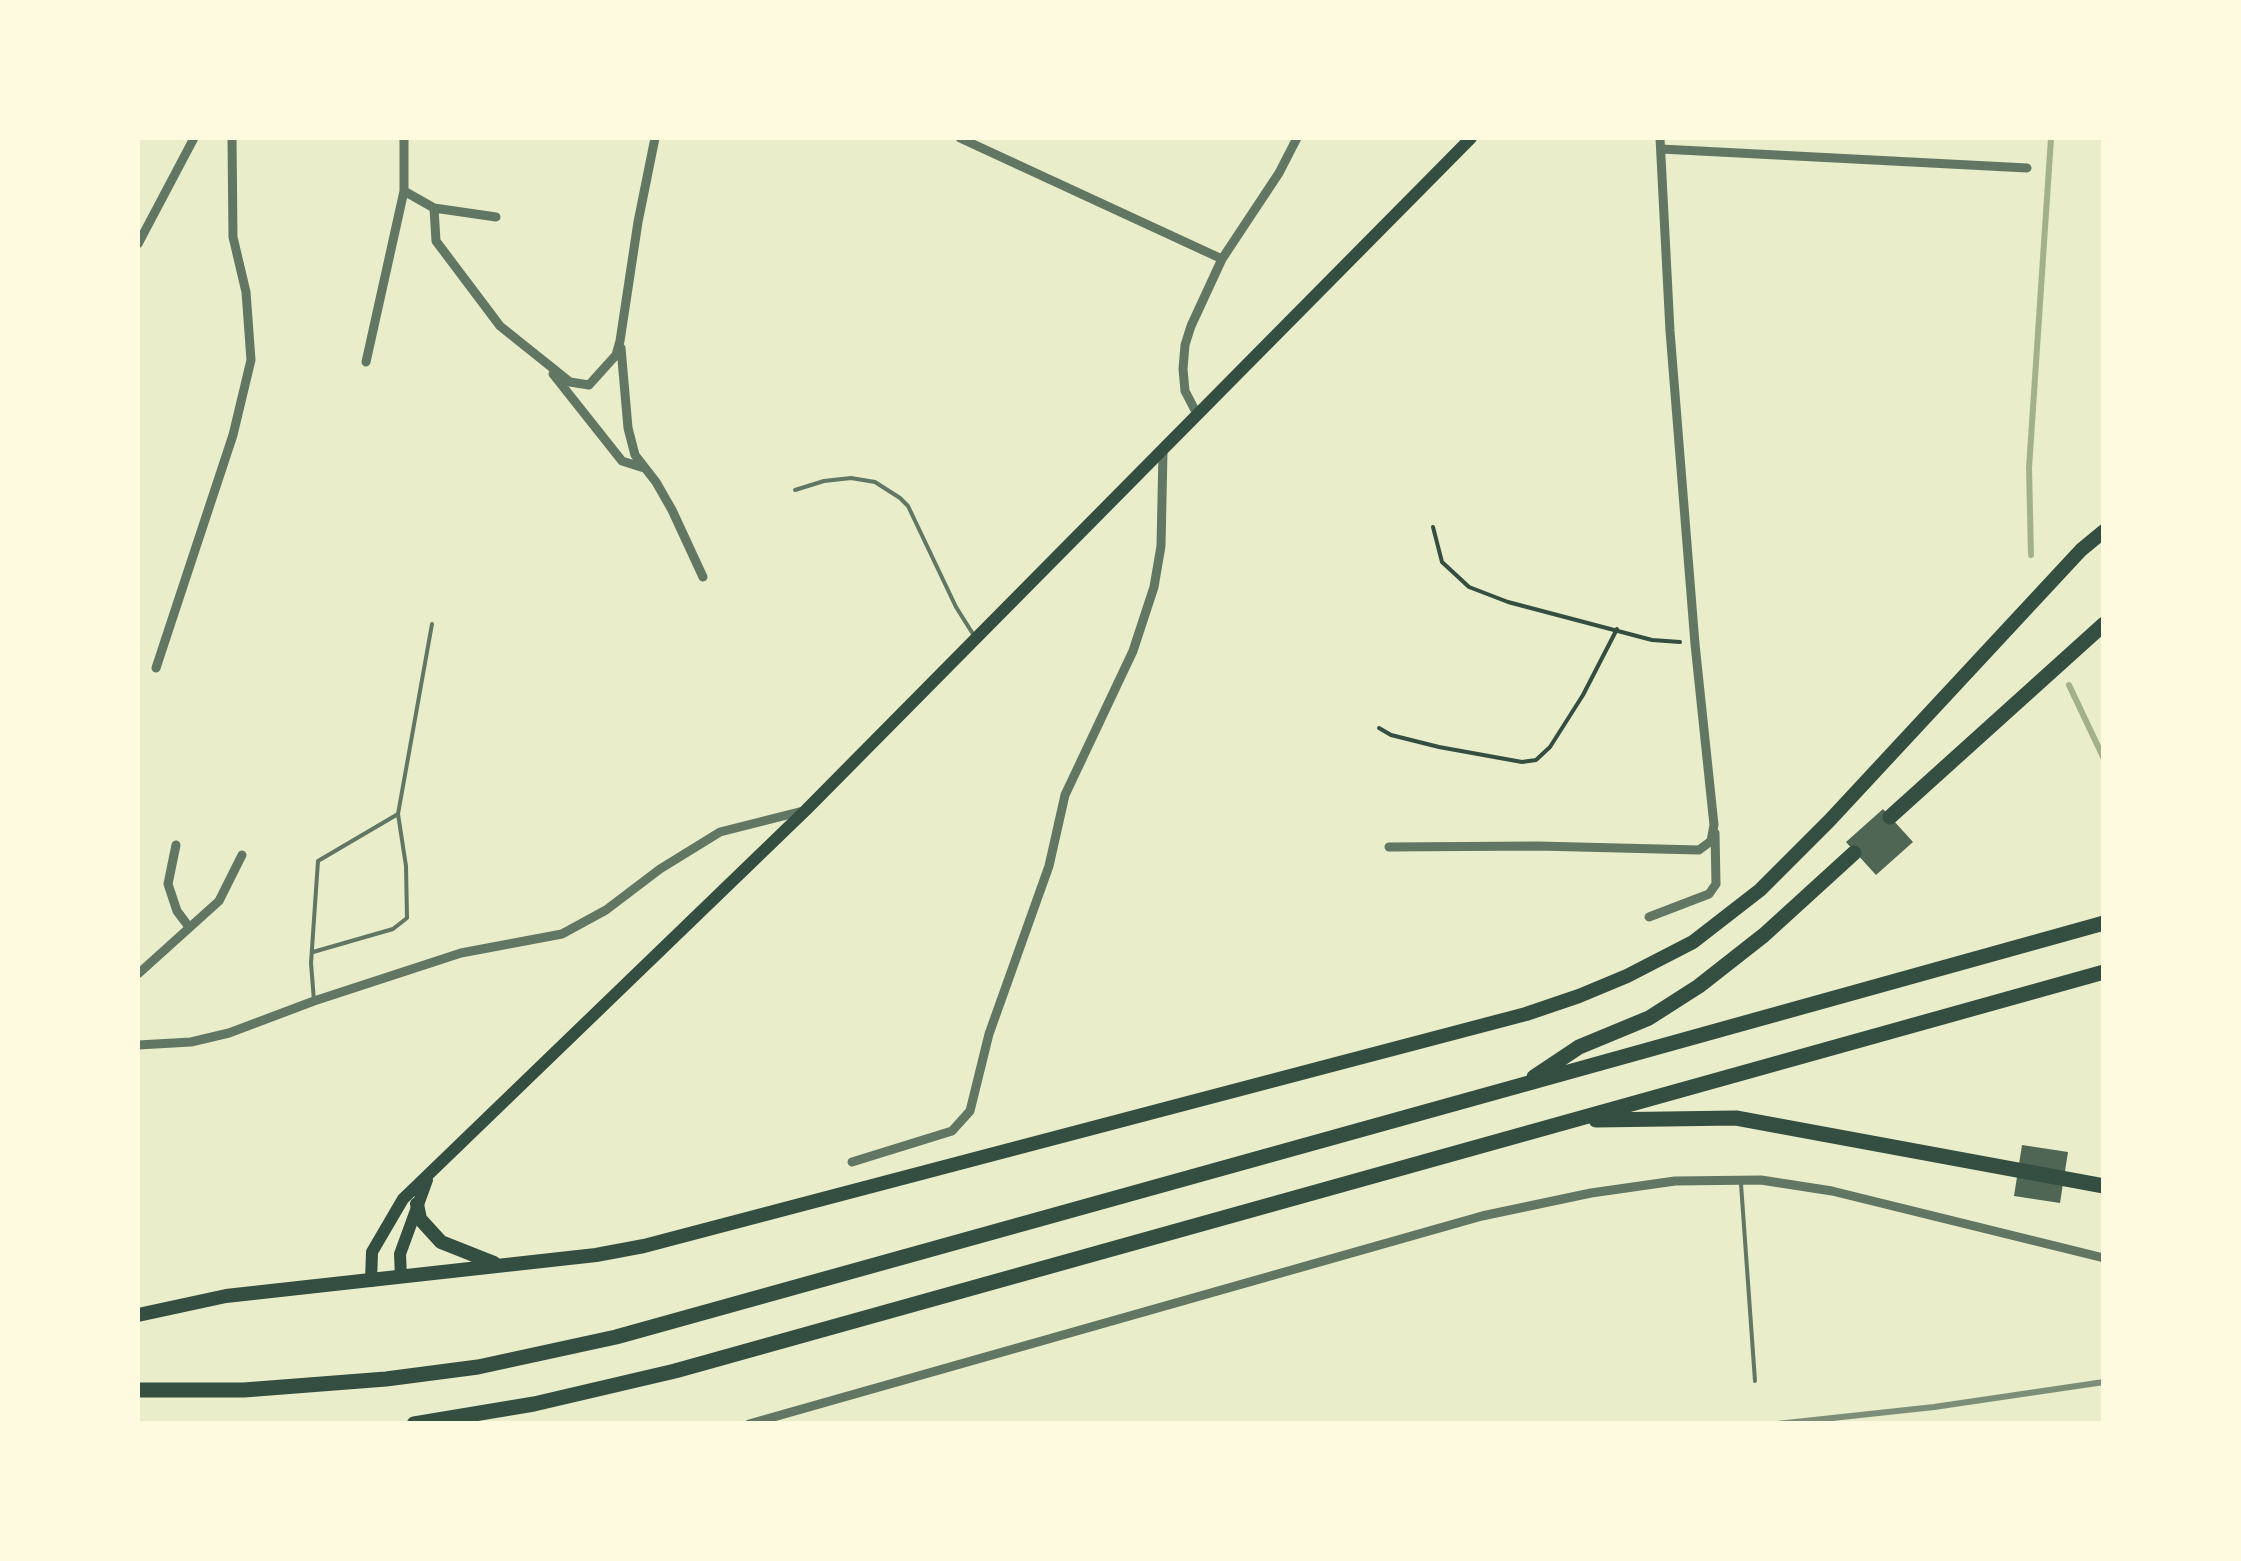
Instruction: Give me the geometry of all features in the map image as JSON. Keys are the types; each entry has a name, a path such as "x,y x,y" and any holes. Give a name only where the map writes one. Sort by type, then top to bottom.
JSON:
{"highway":[{"path":"1890,817 2104,624"},
{"path":"1523,1085 1580,1046 1649,1018 1699,986 1750,948 1854,852"},
{"path":"138,1390 244,1390 354,1383 478,1367 570,1348 2104,923"},
{"path":"414,1424 626,1384 2104,972"},
{"path":"1572,1120 1736,1118 2104,1186"}],"main road":[{"path":"371,1281 372,1252 402,1198 806,810 1468,138"},
{"path":"138,1315 226,1296 596,1256 740,1223 1526,1014 1627,976 1693,942 1760,890 2081,550 2104,531"},
{"path":"400,1277 400,1254 428,1177"},
{"path":"417,1204 428,1232 441,1242 505,1266"}],"street":[{"path":"138,244 142,227 194,138"},
{"path":"156,668 232,436 251,360 246,292 234,237 232,138"},
{"path":"366,362 404,191 404,138"},
{"path":"434,208 436,240 442,251 500,326 570,382 589,385 616,355 620,341 655,138"},
{"path":"960,138 1222,259"},
{"path":"1198,414 1185,392 1185,344 1222,259 1279,173 1297,138"},
{"path":"1649,917 1700,900 1716,884 1670,332 1660,138"},
{"path":"1660,149 2027,168"},
{"path":"404,191 434,208 496,217"},
{"path":"620,341 628,428 635,455 672,510 703,577"},
{"path":"549,368 622,461 645,468"},
{"path":"852,1162 952,1131 970,1111 998,1006 1049,866 1065,795 1133,651 1154,588 1161,546 1163,449"},
{"path":"138,1044 191,1042 229,1033 262,1024 314,1000 461,952 562,934 606,910 660,869 720,832 806,810"},
{"path":"1389,847 1700,850 1711,842 1714,825"},
{"path":"176,845 168,884 177,911 189,927"},
{"path":"138,974 219,901 242,855"},
{"path":"749,1424 1482,1216 1591,1193 1674,1181 1740,1180 1832,1190 2104,1258"}],"lane":[{"path":"795,490 850,478 887,487 908,506 956,607 976,638"},
{"path":"312,952 392,929 407,918 406,866 398,814 432,624"},
{"path":"314,1000 312,952 318,862 328,852 355,842 398,814"},
{"path":"1740,1180 1755,1382"}],"path":[{"path":"1433,527 1442,562 1469,587 1508,602 1652,640 1695,644"},
{"path":"1379,728 1391,735 1439,747 1522,762 1536,760 1550,748 1617,630"}],"building":[{"path":"1883,809 1913,842 1876,875 1846,842"},
{"path":"2022,1145 2068,1152 2060,1203 2014,1196"}],"waterway":[{"path":"2031,555 2029,468 2051,138"},
{"path":"2069,685 2104,759"}],"railway":[{"path":"1777,1424 1934,1407 2104,1382"}]}
